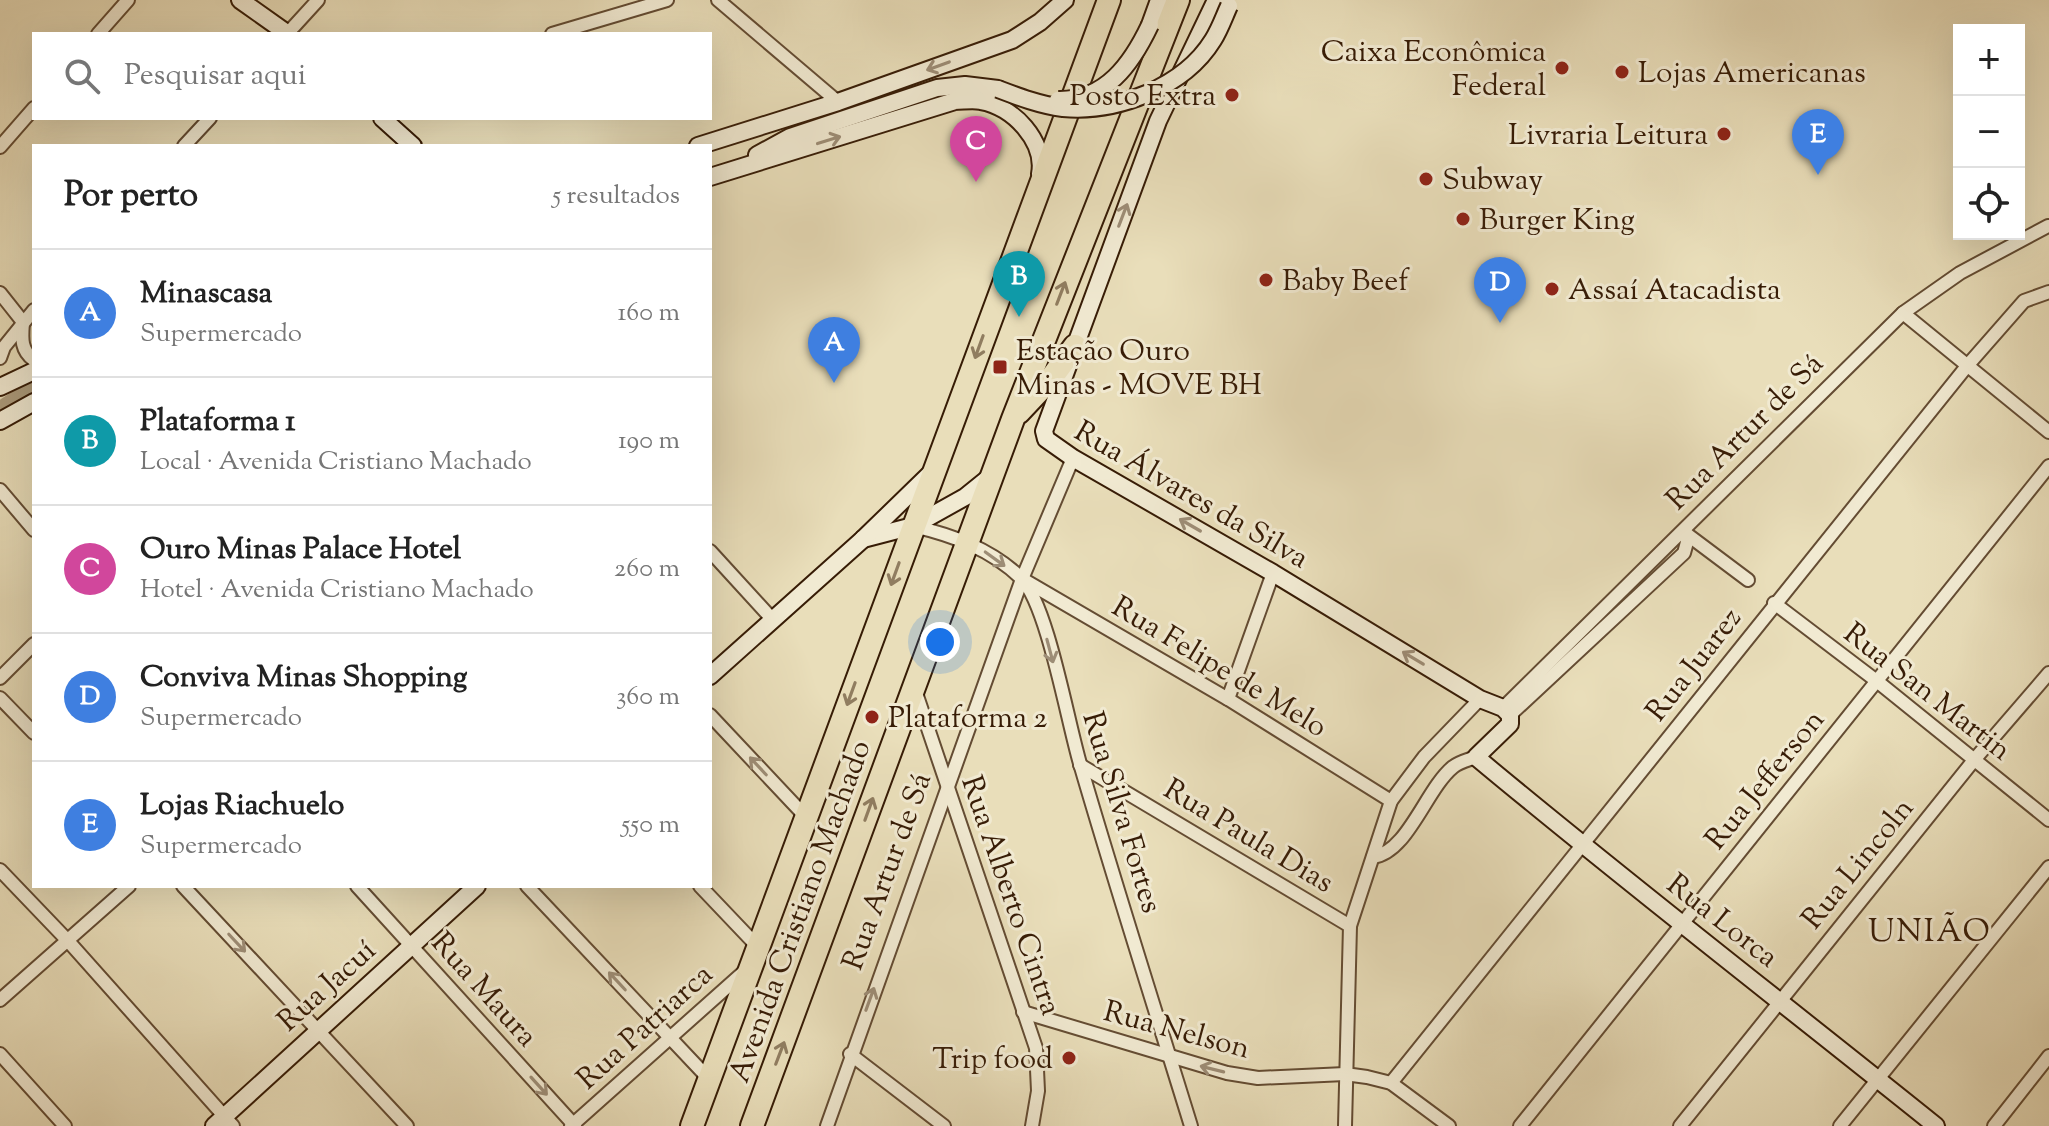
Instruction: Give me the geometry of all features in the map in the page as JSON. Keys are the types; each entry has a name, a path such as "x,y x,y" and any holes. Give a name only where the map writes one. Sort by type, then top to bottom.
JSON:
{"highway":[{"name":"Avenida Cristiano Machado","path":"692,1126 1109,0"},
{"name":"Avenida Cristiano Machado","path":"752,1126 1013,419 1178,0"},
{"path":"1013,419 1052,377 1075,346"}],"main road":[{"path":"240,0 285,32"},
{"path":"704,144 838,102 1012,40 1040,22 1065,0"},
{"path":"727,171 790,137 937,88 965,85 1062,101 1102,89 1134,58 1159,0"},
{"path":"998,89 1033,102 1062,108 1092,108 1149,93 1175,78 1213,41 1225,2"},
{"name":"Rua Álvares da Silva","path":"1225,2 1158,121 1044,431 1046,439 1073,458 1273,573 1480,699 1507,711"},
{"path":"712,176 955,101 980,101 1014,116 1040,150 1042,162 1035,195"},
{"path":"384,120 411,144"},
{"path":"0,387 32,372"},
{"path":"0,421 32,403"},
{"path":"712,674 862,540 933,471"},
{"path":"862,540 913,526 965,497 993,475"},
{"name":"Rua Artur de Sá","path":"1476,757 1510,724 1507,711"},
{"name":"Rua Lorca","path":"1476,757 1936,1126"},
{"name":"Rua Jacuí","path":"224,1123 319,1029 475,888"}],"street":[{"path":"100,32 128,0"},
{"path":"290,32 318,0"},
{"path":"559,32 667,0"},
{"path":"718,0 838,102"},
{"path":"0,147 32,110"},
{"path":"186,144 208,120"},
{"name":"Rua Artur de Sá","path":"1507,711 1684,553 1687,542 1684,532 1903,313 1960,273 2048,226"},
{"name":"Rua Juarez","path":"1391,1083 1967,366 2024,301 2049,292"},
{"path":"0,293 23,322 22,343 32,358"},
{"path":"0,358 4,347 32,312"},
{"path":"1903,313 2049,432"},
{"name":"Rua Artur de Sá","path":"827,1126 850,1054 1022,579 1073,458"},
{"name":"Rua Jefferson","path":"1520,1126 2049,466"},
{"path":"0,490 32,528"},
{"path":"913,526 967,541"},
{"path":"1684,532 1748,580"},
{"name":"Rua Silva Fortes","path":"967,541 1022,579 1038,607 1080,765 1191,1126"},
{"path":"712,553 773,620"},
{"path":"1228,699 1273,573"},
{"name":"Rua Felipe de Melo","path":"1022,579 1228,699 1391,801"},
{"name":"Rua San Martin","path":"1774,603 1878,682 2049,820"},
{"path":"0,678 32,646"},
{"name":"Rua Lincoln","path":"1680,1126 1974,760 2049,673"},
{"name":"Rua Alberto Cintra","path":"914,685 1036,1048 1038,1072 1032,1126"},
{"path":"0,698 32,731"},
{"path":"1345,1126 1350,926 1391,801 1424,757 1480,699"},
{"path":"712,717 805,816"},
{"name":"Rua Artur de Sá","path":"1373,857 1388,851 1402,838 1445,774 1456,764 1476,757"},
{"name":"Rua Paula Dias","path":"1080,765 1350,926"},
{"path":"1840,1126 2049,867"},
{"path":"0,870 69,942 224,1123"},
{"path":"0,1000 127,888"},
{"path":"185,888 407,1126"},
{"name":"Rua Maura","path":"359,888 573,1125"},
{"path":"529,888 709,1079"},
{"path":"702,888 755,956"},
{"name":"Rua Patriarca","path":"573,1125 755,956"},
{"name":"Rua Nelson","path":"1023,1012 1227,1073 1258,1078 1345,1074 1391,1083 1449,1126"},
{"path":"0,1054 65,1126"},
{"path":"850,1054 944,1126"},
{"path":"1994,1126 2049,1056"}],"waterway":[{"path":"0,407 32,385"}],"place":[{"name":"Caixa Econômica Federal","path":"1562,68"},
{"name":"Lojas Americanas","path":"1622,72"},
{"name":"Posto Extra","path":"1232,95"},
{"name":"Livraria Leitura","path":"1724,134"},
{"name":"Lojas Riachuelo","path":"1818,175"},
{"name":"Subway","path":"1426,179"},
{"name":"Ouro Minas Palace Hotel","path":"976,182"},
{"name":"Burger King","path":"1463,219"},
{"name":"Baby Beef","path":"1266,280"},
{"name":"Assaí Atacadista","path":"1552,289"},
{"name":"Plataforma 1","path":"1019,317"},
{"name":"Conviva Minas Shopping","path":"1500,323"},
{"name":"Estação Ouro Minas - MOVE BH","path":"1000,367"},
{"name":"Minascasa","path":"834,383"},
{"name":"Plataforma 2","path":"872,717"},
{"name":"Trip food","path":"1069,1058"}],"district":[{"name":"UNIÃO","path":"1930,930"}]}
